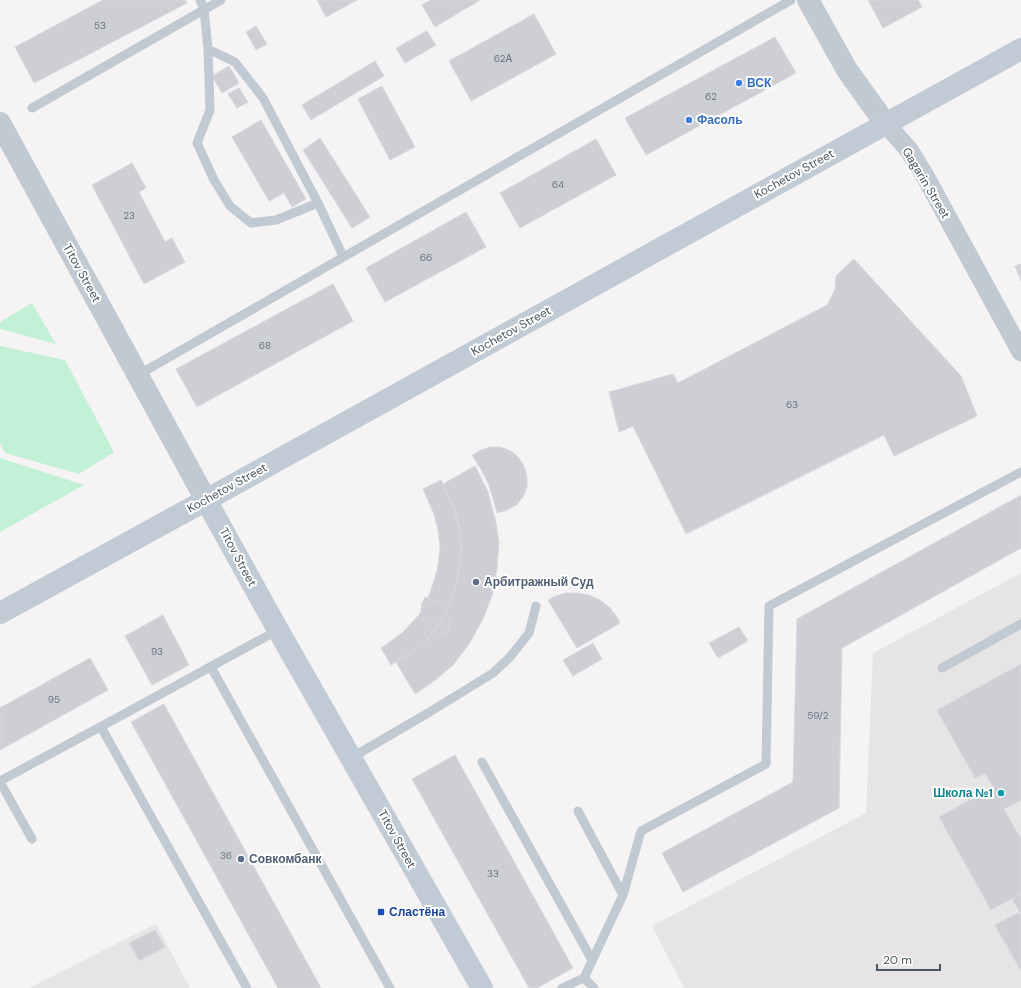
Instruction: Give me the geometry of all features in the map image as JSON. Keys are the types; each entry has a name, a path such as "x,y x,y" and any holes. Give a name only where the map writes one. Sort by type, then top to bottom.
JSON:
{"main road":[{"name":"Kochetov Street","path":"0,613 1021,49"},
{"name":"Titov Street","path":"206,500 278,630 482,988"}],"street":[{"name":"Gagarin Street","path":"808,0 847,70 885,123 909,150 925,176 1021,352"},
{"name":"Titov Street","path":"0,123 206,500"}],"lane":[{"path":"200,0 204,9 208,49 210,110 197,143 214,180 230,206 251,224 276,220 318,203"},
{"path":"32,108 221,0"},
{"path":"138,375 791,0"},
{"path":"208,49 235,62 262,98 318,203 343,256"},
{"path":"562,988 584,978 623,895 641,831 766,764 769,606 1021,472"},
{"path":"351,758 493,673 510,657 529,633 536,606"},
{"path":"942,668 1021,624"},
{"path":"32,839 0,781 278,630"},
{"path":"211,667 390,988"},
{"path":"101,727 247,988"},
{"path":"482,762 592,960"},
{"path":"578,811 623,895"},
{"path":"584,978 594,988"}],"shaded area":[{"path":"1021,573 1021,988 684,988 652,926 866,813 873,653"},
{"path":"156,924 190,988 29,988"}],"green space":[{"path":"32,303 56,344 0,329 0,322"},
{"path":"0,346 65,360 114,452 79,474 5,453 0,443"},
{"path":"0,458 84,485 0,532"}],"building":[{"path":"103,0 185,0 187,3 34,83 15,47"},
{"path":"317,0 357,0 326,17"},
{"path":"431,0 480,0 435,27 422,5"},
{"path":"868,0 918,0 922,7 883,28"},
{"path":"534,14 556,54 471,101 449,61"},
{"path":"256,26 267,44 256,50 246,32"},
{"path":"427,31 436,45 405,63 396,48"},
{"path":"775,37 796,73 646,155 625,118"},
{"path":"375,61 384,76 311,120 302,105"},
{"path":"229,66 239,83 222,93 212,76"},
{"path":"382,86 415,147 390,160 358,99"},
{"path":"239,88 248,102 237,108 228,94"},
{"path":"261,120 306,199 292,207 284,193 269,201 232,137"},
{"path":"320,138 370,217 352,228 303,150"},
{"path":"596,139 616,175 520,228 500,193"},
{"path":"132,163 146,188 139,192 165,242 172,238 185,262 144,284 92,185"},
{"path":"466,212 486,247 385,302 366,268"},
{"path":"854,259 961,376 977,416 894,456 884,435 686,534 633,426 619,432 609,392 673,374 678,383 827,305 835,290 836,276"},
{"path":"1021,264 1021,281 1015,266"},
{"path":"333,284 353,321 197,407 176,369"},
{"path":"490,447 501,447 511,451 519,458 524,466 527,477 527,487 523,497 516,505 497,513 489,485 472,455"},
{"name":"Арбитражный Суд","path":"475,466 488,492 495,518 499,542 497,569 492,596 483,619 469,644 453,665 415,694 396,662 415,650 429,637 443,617 454,594 459,570 461,549 459,526 453,506 443,484"},
{"path":"441,480 453,506 459,526 461,549 459,570 454,594 443,617 429,637 415,650 391,665 381,648 402,633 419,615 430,593 437,571 440,549 438,529 434,514 423,489"},
{"path":"1021,495 1021,548 842,648 839,808 683,892 662,853 793,782 797,619"},
{"path":"565,593 589,595 600,600 610,608 620,623 577,648 548,600"},
{"path":"425,597 436,601 446,609 450,621 446,635 432,630 424,621 421,609"},
{"path":"163,615 189,665 152,685 125,636"},
{"path":"739,627 748,641 718,658 709,643"},
{"path":"593,643 602,659 573,676 563,660"},
{"path":"90,658 108,690 0,750 0,708"},
{"name":"Школа №1","path":"1021,664 1021,800 1004,809 1021,839 1021,894 991,910 939,817 993,787 985,773 975,778 937,710"},
{"path":"164,704 321,988 278,988 131,722"},
{"path":"455,755 573,968 537,988 529,988 412,779"},
{"path":"1021,894 1021,914 1012,899"},
{"path":"1020,912 1021,914 1021,971 995,925"},
{"path":"155,930 165,947 139,961 129,943"}],"place":[{"name":"ВСК","path":"739,83"},
{"name":"Фасоль","path":"689,120"},
{"name":"Арбитражный Суд","path":"476,582"},
{"name":"Школа №1","path":"1001,793"},
{"name":"Совкомбанк","path":"241,859"},
{"name":"Сластёна","path":"381,912"}]}
